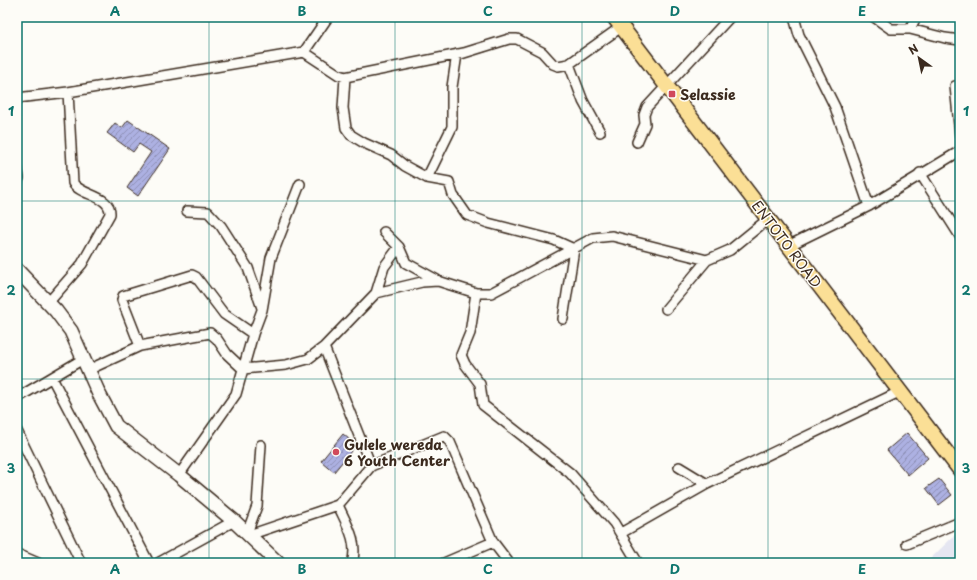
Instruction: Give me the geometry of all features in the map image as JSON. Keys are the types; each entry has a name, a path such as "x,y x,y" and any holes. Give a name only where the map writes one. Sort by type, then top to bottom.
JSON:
{"main road":[{"name":"ENTOTO ROAD","path":"618,22 960,470"}],"street":[{"path":"304,52 328,17"},
{"path":"637,142 645,124 645,111 665,85 730,17"},
{"path":"794,17 800,35 835,106 870,206"},
{"path":"874,17 891,29 910,29 945,38 960,40"},
{"path":"910,29 916,17"},
{"path":"17,98 68,92 304,52 339,75 345,77 457,54 500,41 517,39 542,52 552,64 558,66 569,64 618,22"},
{"path":"427,178 452,127 452,87 457,54"},
{"path":"569,64 583,101 600,132"},
{"path":"345,77 343,108 346,128 351,135 364,143 391,155 427,178 449,182 453,195 467,215 488,223 554,240 574,249"},
{"path":"955,86 960,136"},
{"path":"48,303 82,264 110,214 108,206 98,198 77,188 74,183 68,92"},
{"path":"788,246 870,206 920,173 960,150"},
{"path":"17,166 19,178 17,183"},
{"path":"920,173 960,236"},
{"path":"179,476 236,394 253,334 262,310 271,258 300,184"},
{"path":"187,211 208,212 221,226 248,268 262,310"},
{"path":"666,309 707,260 730,250 768,219"},
{"path":"384,232 399,247 406,263 438,281 476,293 491,293 593,238 612,236 707,260"},
{"path":"17,398 52,378 140,346 210,333 217,339 227,354 243,369 286,365 308,359 324,347 376,293 384,268 399,247"},
{"path":"563,319 574,249"},
{"path":"17,270 48,303 71,331 116,426 234,521 278,563"},
{"path":"140,346 122,300 123,296 192,275 196,277 224,314 253,334"},
{"path":"376,293 422,282 438,281"},
{"path":"476,293 470,333 461,355 465,364 480,384 483,405 570,473 621,533 638,563"},
{"path":"324,347 371,466"},
{"path":"52,378 150,563"},
{"path":"621,533 707,484 899,392"},
{"path":"17,431 81,563"},
{"path":"248,534 338,505 371,466 441,436 448,437 493,542 509,563"},
{"path":"248,534 257,506 261,445"},
{"path":"679,467 707,484"},
{"path":"338,505 352,536 355,552 352,563"},
{"path":"158,563 234,521"},
{"path":"907,544 960,522"},
{"path":"444,563 493,542"},
{"path":"17,554 38,563"}],"shaded area":[{"path":"960,530 960,563 926,563"}],"building":[{"path":"128,120 170,149 138,196 127,188 151,152 139,144 133,152 107,133 115,123 122,128"},
{"path":"907,433 928,458 908,475 887,450"},
{"path":"343,434 356,445 334,472 321,461"},
{"path":"939,479 952,495 939,505 926,488"}],"place":[{"name":"Selassie","path":"672,94"},
{"name":"Gulele wereda 6 Youth Center","path":"336,452"}]}
